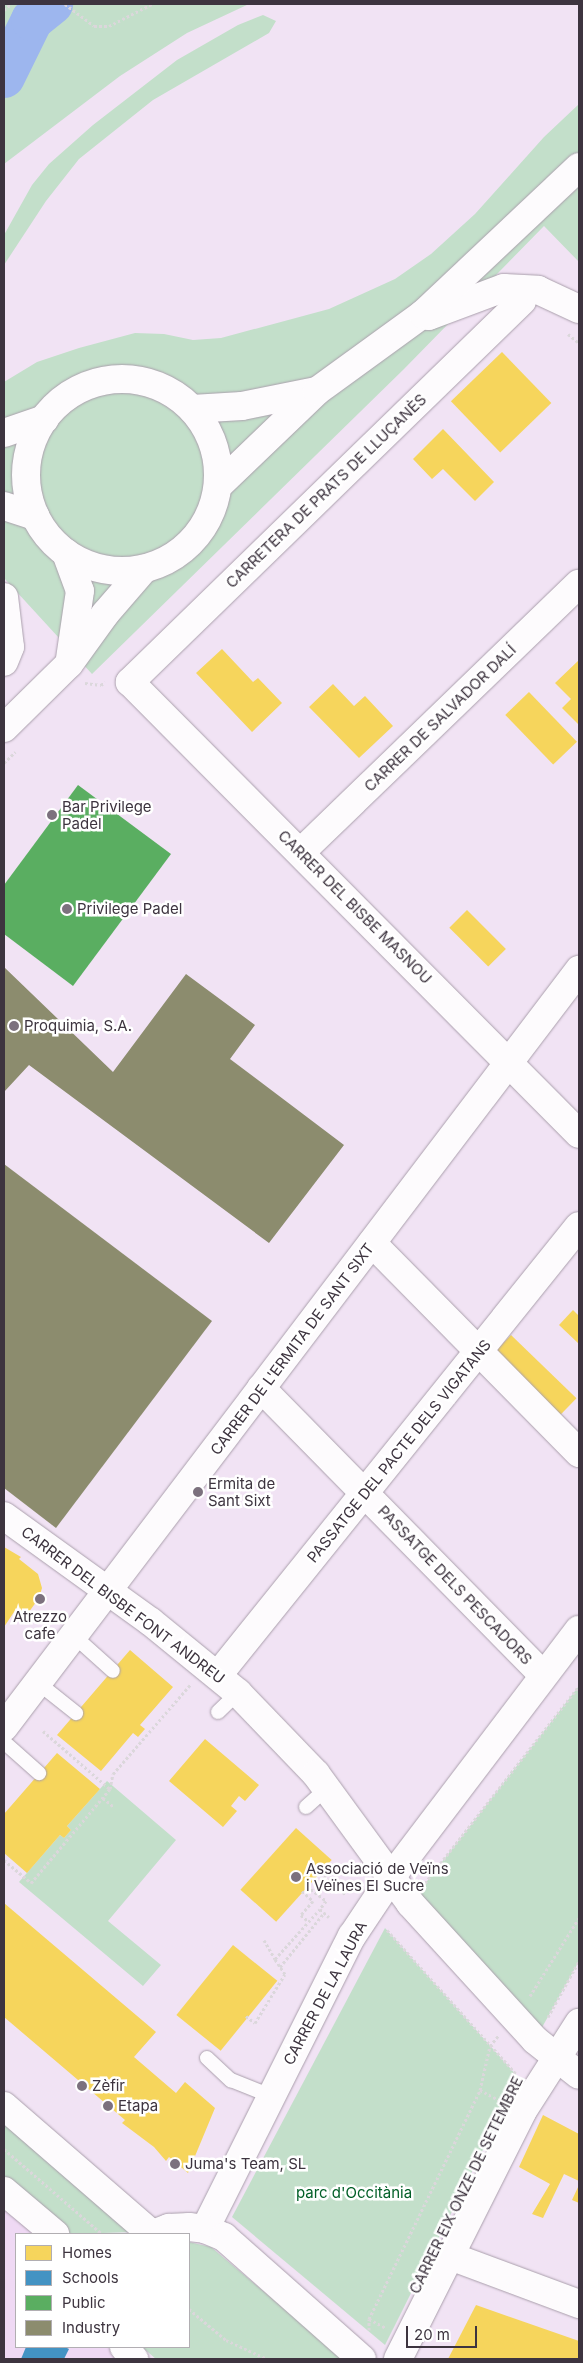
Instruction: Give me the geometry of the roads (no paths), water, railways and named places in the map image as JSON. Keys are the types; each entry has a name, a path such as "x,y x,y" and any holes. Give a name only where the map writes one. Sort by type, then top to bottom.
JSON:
{"street":[{"path":"218,486 317,391 423,314 579,166"},
{"path":"423,314 429,316 504,288 538,290 579,309"},
{"name":"CARRETERA DE PRATS DE LLUÇANÈS","path":"130,682 522,301"},
{"path":"4,728 69,664 105,614 144,569 176,554 198,534 213,507 218,486 218,470 212,440 192,409 156,386 122,380 83,388 70,395 45,419 35,435 27,466 30,500 35,516 43,530 66,553 100,568 144,569"},
{"path":"192,409 242,406 317,391"},
{"path":"4,433 45,419"},
{"path":"4,506 35,516"},
{"path":"66,553 80,591 69,664"},
{"name":"CARRER DE SALVADOR DALÍ","path":"301,852 579,584"},
{"path":"4,598 10,648 4,662"},
{"name":"CARRER DEL BISBE MASNOU","path":"130,682 301,852 579,1134"},
{"name":"CARRER DE L'ERMITA DE SANT SIXT","path":"4,1727 37,1682 108,1593 261,1388 579,970"},
{"name":"PASSATGE DEL PACTE DELS VIGATANS","path":"218,1675 366,1494 579,1226"},
{"path":"372,1243 579,1453"},
{"name":"PASSATGE DELS PESCADORS","path":"261,1388 542,1675"},
{"name":"CARRER DEL BISBE FONT ANDREU","path":"4,1516 108,1593 151,1622 218,1675 280,1733 327,1788 410,1903 513,2018 568,2068"},
{"name":"CARRER DE LA LAURA","path":"205,2229 352,1936 378,1919 392,1876 542,1675 579,1630"},
{"path":"398,2359 522,2112 568,2068 579,2023"},
{"path":"4,2106 152,2233"},
{"path":"4,2191 54,2233"},
{"path":"156,2233 169,2228 205,2229 224,2238 368,2343"},
{"path":"450,2256 579,2304"},
{"path":"125,2348 134,2359"}],"lane":[{"path":"74,1636 112,1671"},
{"path":"37,1682 76,1713"},
{"path":"218,1712 238,1693"},
{"path":"4,1742 39,1773"},
{"path":"306,1807 327,1788"},
{"path":"207,2058 232,2080 271,2096"}],"waterway":[{"path":"4,77 32,20 52,4"}],"place":[{"name":"Bar Privilege Padel","path":"52,815"},
{"name":"Privilege Padel","path":"67,909"},
{"name":"Proquimia, S.A.","path":"14,1026"},
{"name":"Ermita de Sant Sixt","path":"198,1492"},
{"name":"Atrezzo cafe","path":"40,1599"},
{"name":"Associació de Veïns i Veïnes El Sucre","path":"296,1877"},
{"name":"Zèfir","path":"82,2086"},
{"name":"Etapa","path":"108,2106"},
{"name":"Juma's Team, SL","path":"175,2164"}],"park label":[{"name":"parc d'Occitània","path":"354,2193"}]}
